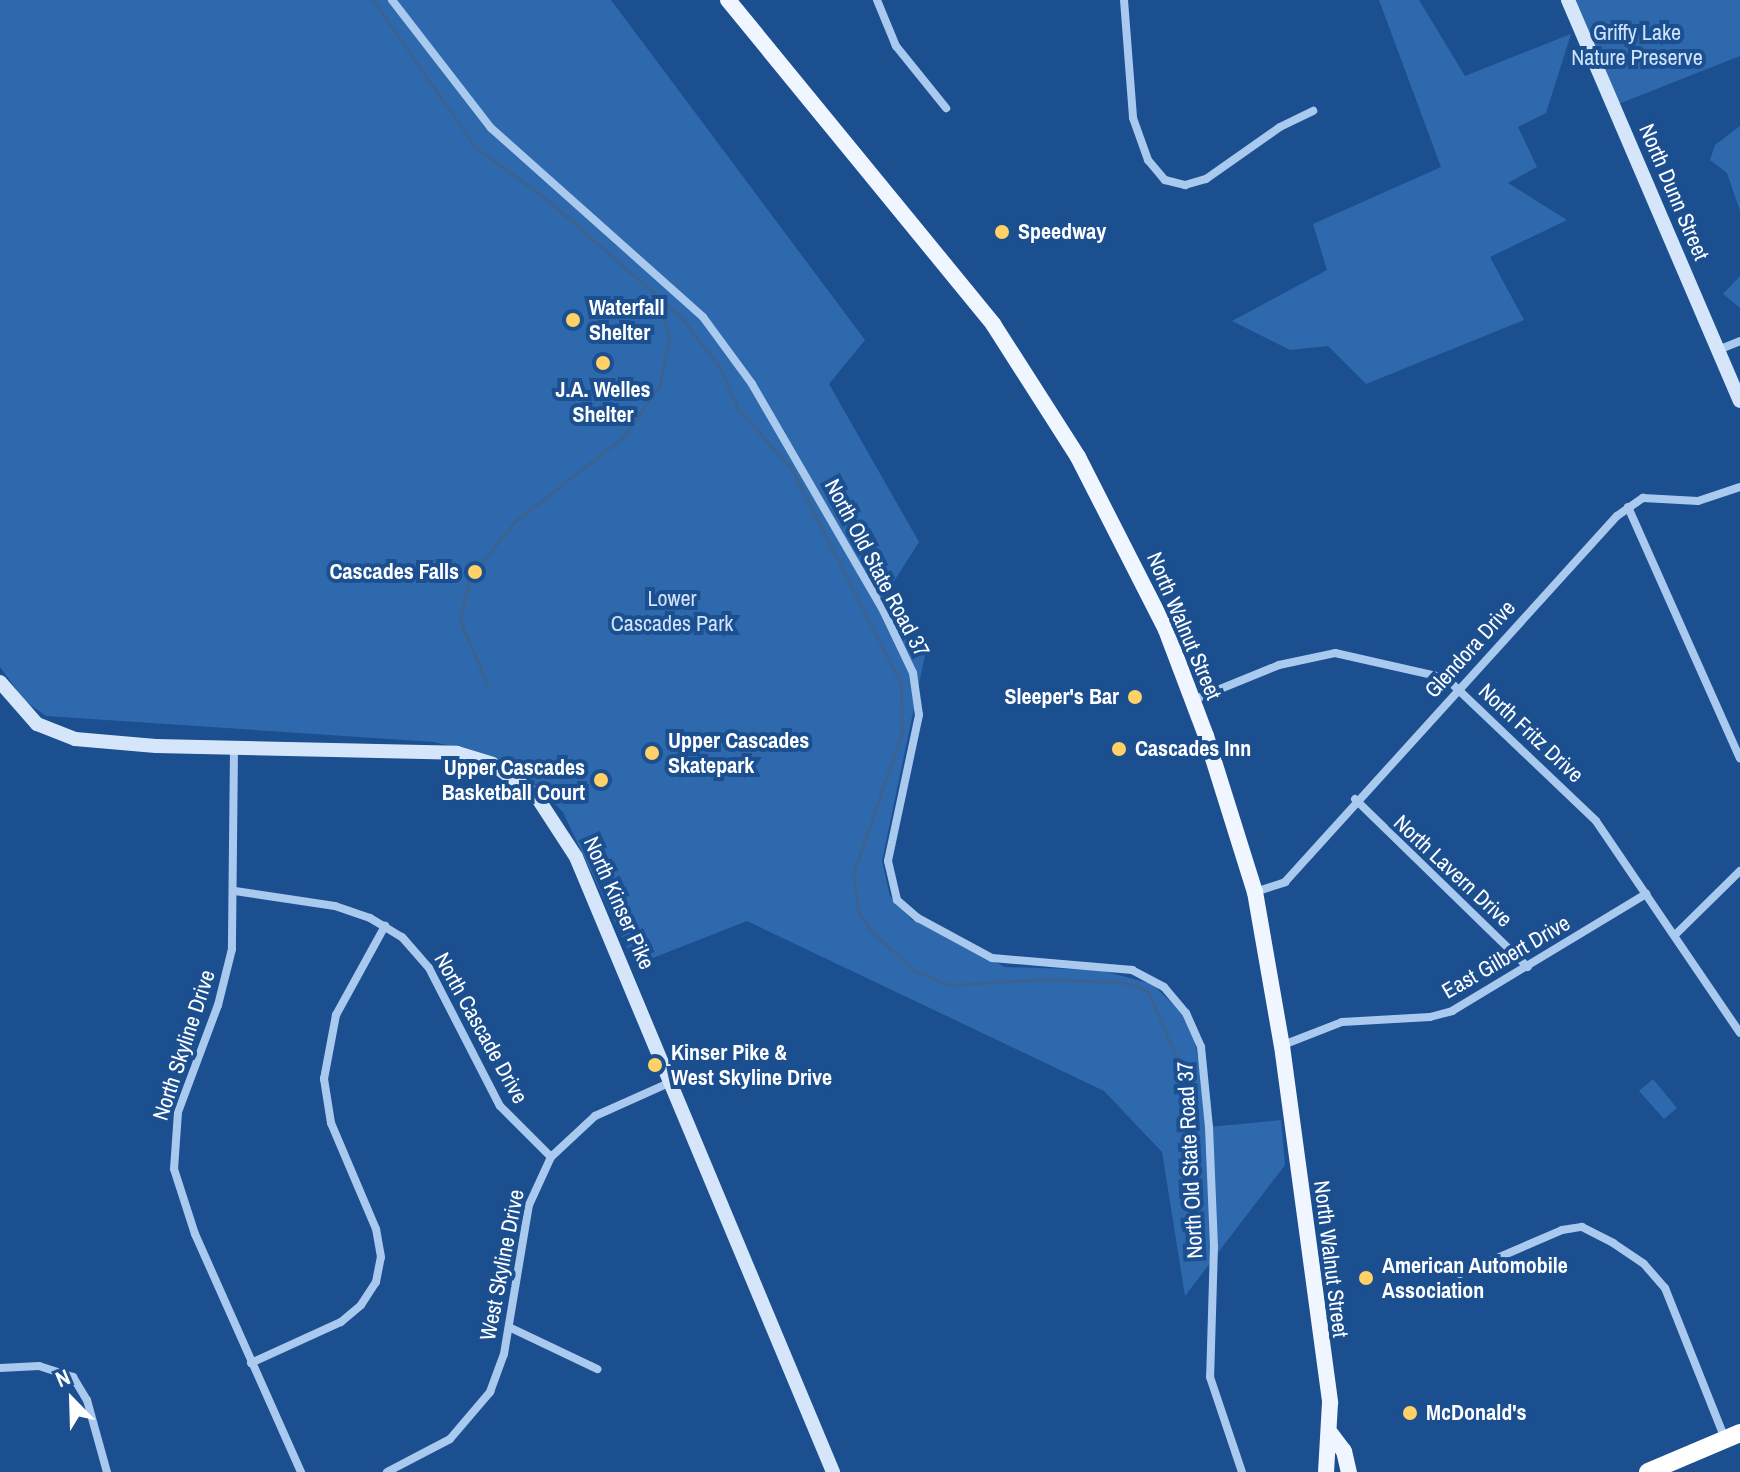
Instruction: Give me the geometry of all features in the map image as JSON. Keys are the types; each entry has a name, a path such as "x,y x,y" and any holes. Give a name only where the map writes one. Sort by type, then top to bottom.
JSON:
{"highway":[{"path":"1648,1472 1733,1436"}],"main road":[{"name":"North Walnut Street","path":"728,0 919,227 1009,346 1131,555 1193,700 1255,892 1282,1046 1331,1434 1326,1472"},
{"name":"North Walnut Street","path":"1331,1434 1344,1451 1349,1472"}],"street":[{"name":"North Old State Road 37","path":"392,0 491,128 703,317 752,384 876,596 907,656 918,698 912,767 888,861 897,900 918,918 992,958 1132,970 1164,987 1186,1013 1201,1047 1209,1127 1214,1246 1210,1377 1242,1472"},
{"path":"877,0 896,46 946,108"},
{"path":"1124,0 1133,118 1148,160 1165,180 1185,185 1206,179 1280,127 1313,111"},
{"name":"North Dunn Street","path":"1568,0 1740,401"},
{"path":"1718,350 1740,341"},
{"path":"1740,487 1706,500 1650,497 1628,507 1740,758"},
{"name":"Glendora Drive","path":"1255,892 1285,882 1355,799 1628,507"},
{"name":"North Fritz Drive","path":"1193,700 1279,665 1335,653 1428,673 1459,689 1596,821 1740,1033"},
{"name":"North Kinser Pike","path":"0,683 26,715 67,737 234,748 457,753 492,764 526,786 566,836 833,1472"},
{"name":"North Skyline Drive","path":"234,748 235,891 226,977 184,1091 173,1152 183,1204 301,1472"},
{"name":"North Lavern Drive","path":"1355,799 1528,967"},
{"path":"1675,935 1740,871"},
{"name":"North Cascade Drive","path":"235,891 335,906 385,926 414,947 429,968 500,1106 551,1157"},
{"name":"East Gilbert Drive","path":"1282,1046 1342,1022 1441,1015 1528,967 1646,894"},
{"path":"251,1363 341,1322 361,1305 376,1282 381,1257 376,1229 331,1123 324,1079 336,1015 385,926"},
{"name":"West Skyline Drive","path":"387,1472 438,1448 470,1421 495,1381 509,1327 529,1205 551,1157 595,1116 671,1082"},
{"path":"1460,1274 1562,1230 1582,1227 1613,1243 1644,1264 1665,1288 1733,1436"},
{"path":"509,1327 597,1369"},
{"path":"0,1368 39,1366 73,1377 87,1400 107,1472"}],"green space":[{"name":"Lower Cascades Park","path":"0,0 611,0 865,340 829,384 919,542 889,589 925,655 882,861 890,896 911,919 1005,967 1100,970 1152,984 1183,1014 1194,1036 1209,1127 1281,1120 1285,1165 1185,1296 1162,1152 1104,1091 747,921 635,965 563,812 520,769 495,757 434,742 46,716 25,701 0,667"},
{"path":"1379,0 1419,0 1465,76 1571,34 1546,113 1518,127 1537,167 1508,183 1567,220 1490,257 1524,320 1366,384 1328,346 1290,350 1232,321 1327,270 1313,224 1441,167"},
{"name":"Griffy Lake Nature Preserve","path":"1568,0 1740,0 1740,56 1616,105"},
{"path":"1740,126 1740,211 1727,173 1710,160 1715,145"},
{"path":"1740,276 1740,308 1723,294"},
{"path":"1653,1079 1677,1108 1664,1119 1639,1091"}],"waterway":[{"path":"373,0 475,147 549,201 682,318 720,368 738,409 791,468 901,684 902,732 853,874 858,911 871,931 915,971 949,985 1048,979 1128,983 1148,992 1180,1065"},
{"path":"487,684 460,620 469,579 514,522 622,438 660,385 669,336 658,298"}],"place":[{"name":"Speedway","path":"1002,232"},
{"name":"Waterfall Shelter","path":"573,320"},
{"name":"J.A. Welles Shelter","path":"603,363"},
{"name":"Cascades Falls","path":"475,572"},
{"name":"Sleeper's Bar","path":"1135,697"},
{"name":"Cascades Inn","path":"1119,749"},
{"name":"Upper Cascades Skatepark","path":"652,753"},
{"name":"Upper Cascades Basketball Court","path":"601,780"},
{"name":"Kinser Pike & West Skyline Drive","path":"655,1065"},
{"name":"American Automobile Association","path":"1366,1278"},
{"name":"McDonald's","path":"1410,1413"}]}
